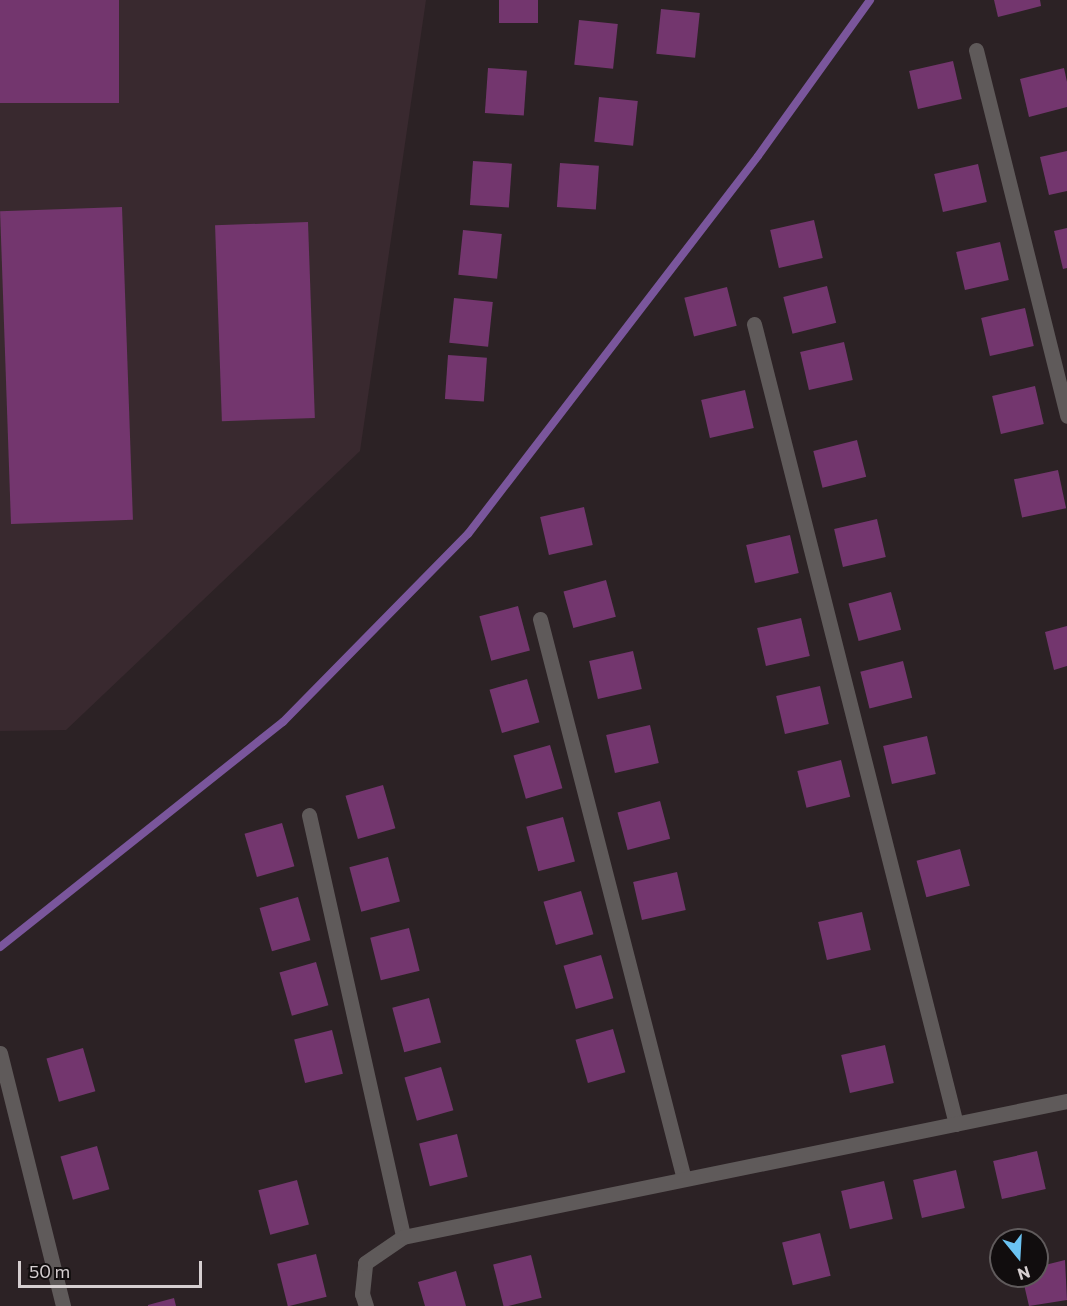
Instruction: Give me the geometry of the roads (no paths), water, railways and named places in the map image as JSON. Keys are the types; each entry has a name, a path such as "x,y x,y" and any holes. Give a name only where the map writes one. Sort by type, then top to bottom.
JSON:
{"street":[{"path":"976,50 1067,416"},
{"path":"754,324 956,1124"},
{"path":"540,618 684,1179"},
{"path":"309,815 403,1237"},
{"path":"0,1053 63,1306"},
{"path":"366,1306 362,1294 365,1263 403,1237 1067,1101"}],"waterway":[{"path":"0,947 283,722 468,534 758,156 870,0"}]}
